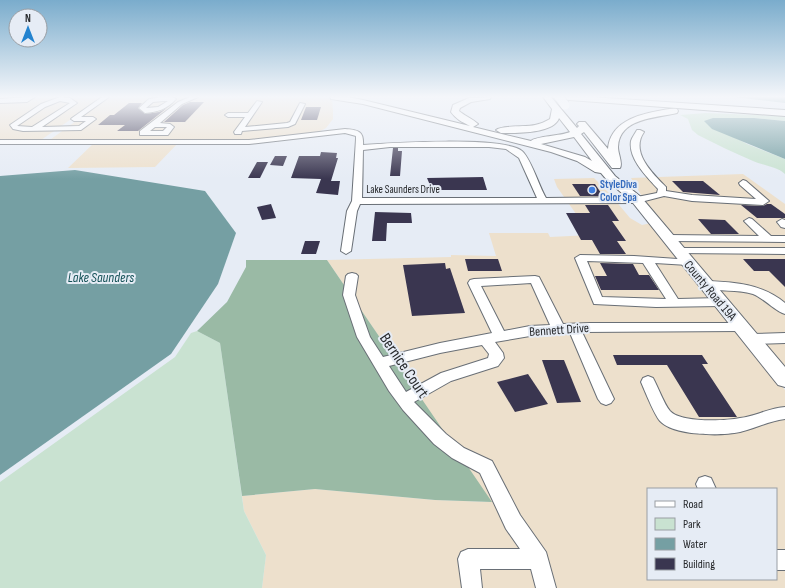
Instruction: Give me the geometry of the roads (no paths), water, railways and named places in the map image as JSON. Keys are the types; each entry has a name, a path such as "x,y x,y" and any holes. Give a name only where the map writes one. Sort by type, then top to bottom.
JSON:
{"main road":[{"path":"455,124 566,153 586,162 611,178 637,200"},
{"path":"475,124 491,129 515,130 537,128 546,124"},
{"path":"575,124 611,178"},
{"path":"575,124 626,178 637,200"},
{"path":"616,166 613,146 616,135 627,124"},
{"path":"506,137 543,141 559,139 579,130"},
{"name":"County Road 19A","path":"637,200 785,380"}],"street":[{"path":"14,124 15,128 33,129 81,128 86,124"},
{"path":"33,129 40,124"},
{"path":"42,142 67,124"},
{"path":"232,142 244,124"},
{"path":"241,129 289,124"},
{"name":"Lake Saunders Drive","path":"0,142 267,141 351,131 359,135 360,148 357,201 637,200 662,193"},
{"path":"640,132 636,138 634,147 646,169 663,189 662,193 692,198 764,201 743,183"},
{"path":"360,148 397,145 491,145 514,150 520,153 523,157 535,186 543,200"},
{"path":"346,251 352,211 357,201"},
{"path":"749,221 769,239"},
{"path":"669,238 785,239"},
{"path":"721,302 656,303 598,301 580,258 647,260 683,256 785,251"},
{"path":"647,260 674,302"},
{"name":"Bernice Court","path":"352,276 349,295 364,336 394,387 440,439 458,453 486,467 513,522 539,559"},
{"path":"500,336 474,283 535,279 558,328"},
{"path":"707,285 740,286 761,293 775,300 785,310"},
{"name":"Bennett Drive","path":"381,363 500,336 558,328 741,327"},
{"path":"574,328 606,399"},
{"path":"752,339 785,338"},
{"path":"404,400 446,377 493,362 497,358 496,353 485,339"},
{"path":"648,382 665,416 676,423 693,427 740,425 773,414 785,413"},
{"path":"472,588 468,559 539,559 546,588"}],"water":[{"path":"707,124 785,124 785,159 712,129"},
{"name":"Lake Saunders","path":"75,170 205,191 236,233 218,284 171,354 0,475 0,176"}],"place":[{"name":"StyleDiva Color Spa","path":"592,190"}]}
